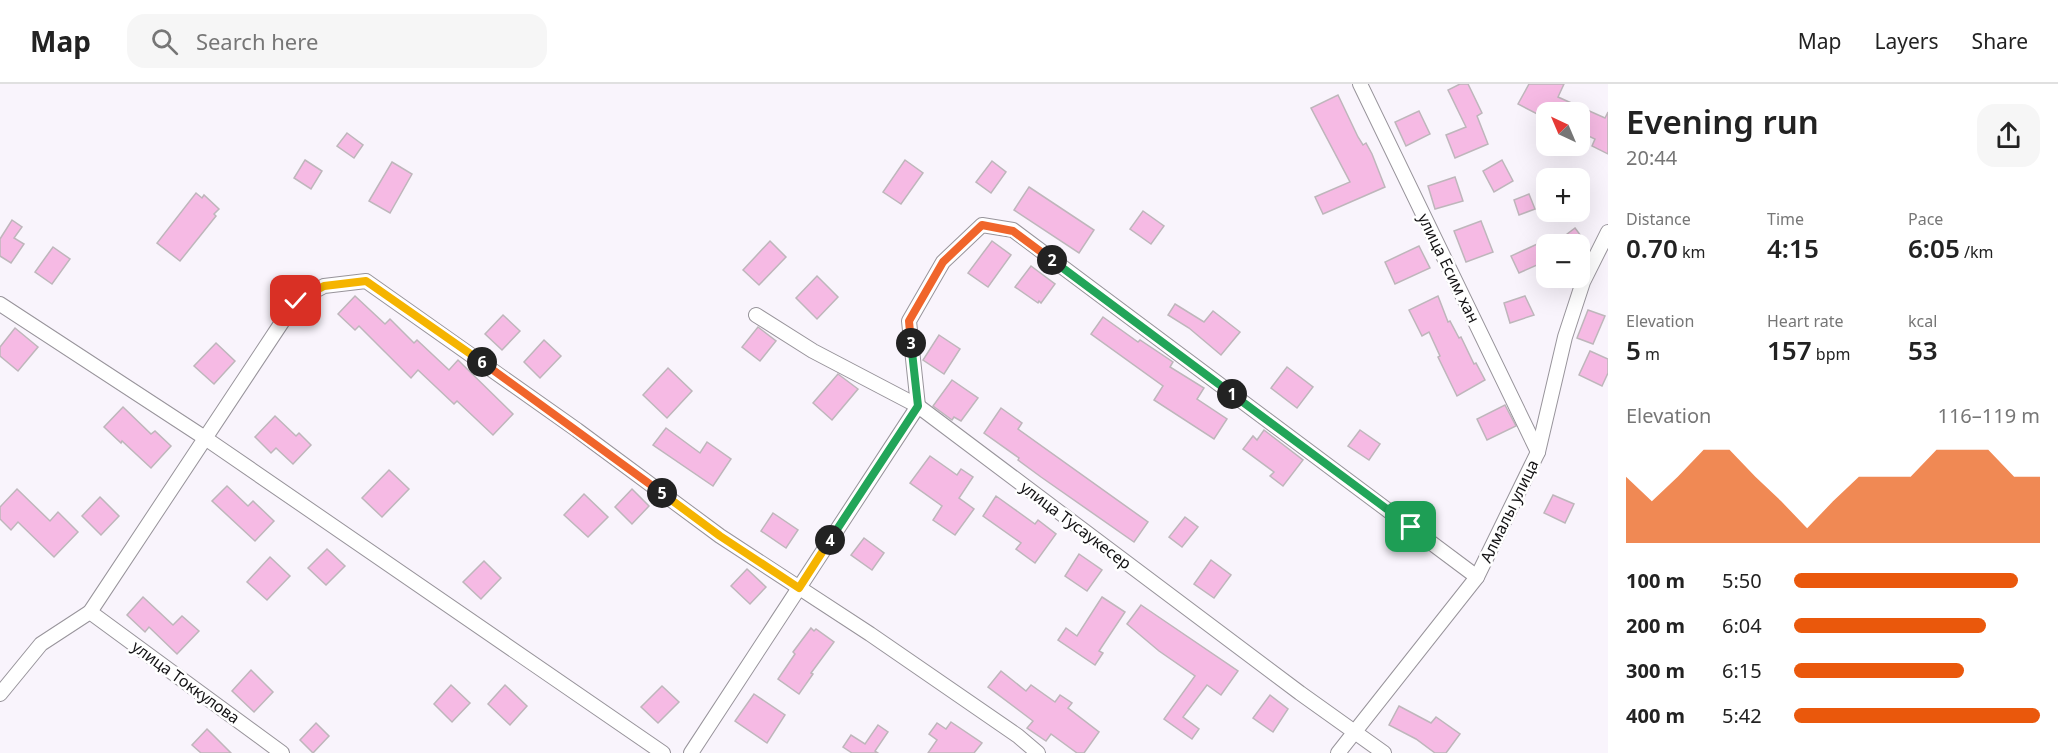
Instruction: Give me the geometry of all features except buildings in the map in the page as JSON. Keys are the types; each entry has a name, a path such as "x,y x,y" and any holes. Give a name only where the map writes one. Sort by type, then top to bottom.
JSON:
{"street":[{"name":"улица Есим хан","path":"1360,84 1538,452"},
{"path":"690,753 918,406 909,321 943,262 982,225 1013,231 1477,577"},
{"name":"Алмалы улица","path":"1338,753 1477,577 1538,452 1565,337 1583,282 1607,236"},
{"path":"0,694 41,644 90,612 296,301 324,286 366,281 577,430 720,536 1018,736 1038,753"},
{"path":"0,304 205,438 663,753"},
{"name":"улица Тусаукесер","path":"756,315 813,351 918,406 1300,693 1384,753"},
{"name":"улица Токкулова","path":"90,612 282,753"}],"route":[{"path":"296,301 324,286 366,281 577,430 720,536 799,588 918,406 909,321 943,262 982,225 1013,231 1411,527"}]}
